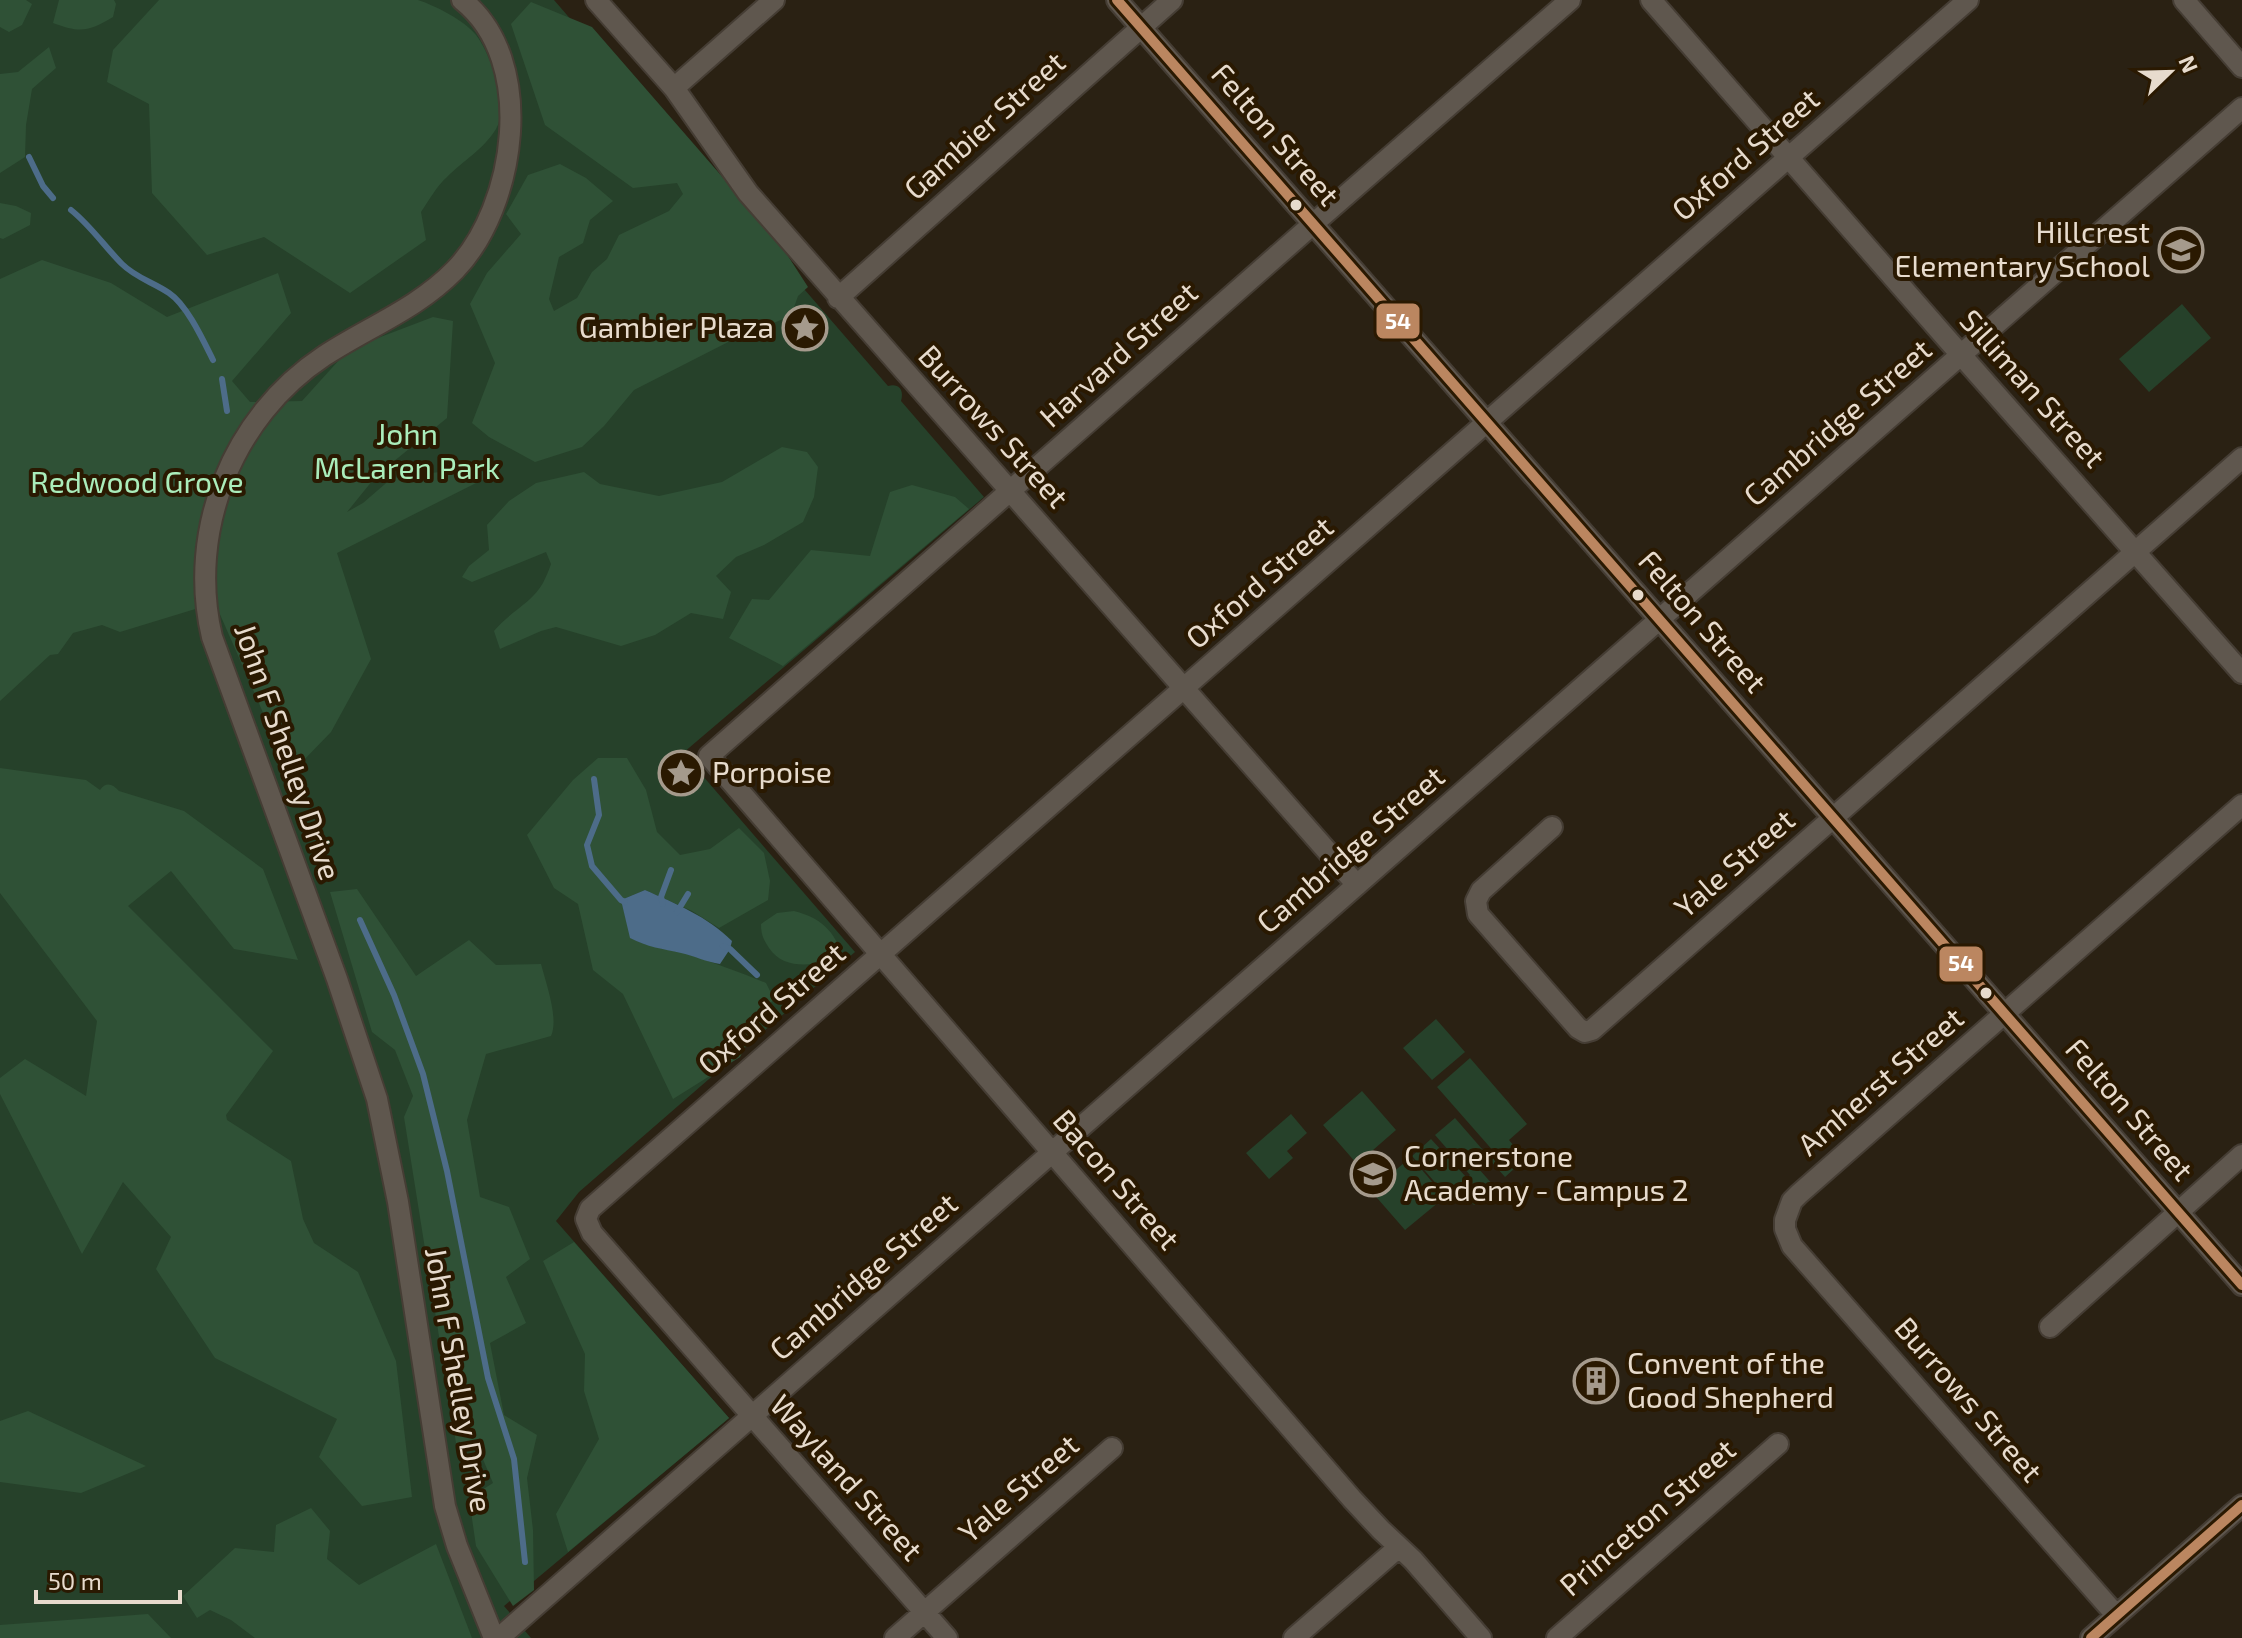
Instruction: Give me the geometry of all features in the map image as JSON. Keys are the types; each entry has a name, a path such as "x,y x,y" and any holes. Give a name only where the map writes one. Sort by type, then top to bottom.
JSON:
{"street":[{"name":"John F Shelley Drive","path":"462,0 488,31 502,61 509,95 510,134 505,175 493,213 477,242 457,268 435,289 407,310 325,355 297,376 252,426 221,486 210,522 206,552 206,599 212,637 337,979 377,1099 398,1202 445,1506 457,1546 496,1638"},
{"name":"Burrows Street","path":"596,0 674,88 748,193 838,298 1357,885"},
{"path":"674,88 774,0"},
{"name":"Felton Street","path":"1117,0 2242,1285"},
{"name":"Gambier Street","path":"838,298 1172,0"},
{"name":"Harvard Street","path":"709,756 1570,0"},
{"name":"Silliman Street","path":"1651,0 2242,673"},
{"name":"Oxford Street","path":"590,1209 1968,0"},
{"path":"2184,0 2242,67"},
{"name":"Cambridge Street","path":"496,1638 2242,108"},
{"name":"Yale Street","path":"1552,827 1481,891 1476,901 1478,914 1578,1028 1585,1032 1592,1030 2242,458"},
{"name":"Bacon Street","path":"709,756 1352,1499 1413,1560 1481,1638"},
{"name":"Amherst Street","path":"1785,1220 1792,1201 1799,1194 2242,805"},
{"path":"2050,1327 2242,1155"},
{"name":"Wayland Street","path":"590,1209 586,1219 592,1233 947,1638"},
{"name":"Burrows Street","path":"1785,1220 1788,1238 1798,1255 2116,1615"},
{"name":"Princeton Street","path":"1557,1638 1778,1444"},
{"name":"Yale Street","path":"895,1638 1112,1448"},
{"path":"2091,1638 2242,1505"},
{"path":"1294,1638 1399,1547"}],"green space":[{"name":"John McLaren Park","path":"0,0 554,0 888,386 900,389 901,401 984,497 683,753 855,952 579,1192 556,1221 729,1418 504,1606 531,1638 0,1638"},
{"path":"0,0 26,0 32,4 22,25 9,32 0,27"},
{"path":"59,0 114,0 116,4 113,17 97,26 77,29 53,23"},
{"path":"159,0 418,0 464,24 482,44 499,95 496,129 443,181 421,212 426,240 350,293 264,237 207,255 152,193 149,104 107,82 113,50"},
{"path":"531,2 592,27 779,242 808,287 798,296 791,316 738,337 634,390 582,447 535,462 489,437 472,423 495,363 470,304 487,273 521,234 506,214 528,175 560,164 586,178 613,201 590,220 583,243 559,257 549,299 554,311 577,298 592,272 607,259 619,235 669,211 683,194 677,183 633,188 545,125 511,24"},
{"path":"49,47 56,68 32,89 25,157 0,173 0,74 18,72"},
{"path":"0,203 31,213 30,225 0,238"},
{"name":"Redwood Grove","path":"42,260 111,283 167,317 278,273 291,313 232,381 250,402 302,401 349,349 433,317 453,321 447,418 377,475 347,512 363,503 392,478 476,465 488,477 337,553 371,659 331,732 301,763 268,724 215,603 120,632 102,625 73,633 58,654 50,655 0,701 0,279"},
{"path":"2182,304 2211,338 2149,392 2119,359"},
{"path":"782,447 807,452 818,467 814,497 803,522 736,557 716,576 731,592 723,619 691,613 655,635 621,646 556,627 500,649 494,631 538,590 551,564 546,552 472,582 462,577 469,566 489,550 487,525 509,501 536,483 584,472 600,484 659,496 722,482"},
{"path":"912,485 955,497 969,509 783,666 729,638 752,599 769,600 811,550 870,556 890,492"},
{"path":"598,758 627,758 646,790 657,832 680,855 710,849 739,828 764,853 770,881 768,900 719,928 692,911 645,890 621,900 631,938 687,954 766,983 774,999 763,1012 740,1057 673,1099 623,994 593,970 578,904 554,888 527,835 573,780"},
{"path":"0,768 86,780 100,790 110,784 119,791 184,811 263,869 298,960 234,949 171,871 128,906 273,1051 226,1115 227,1120 291,1161 303,1219 314,1243 358,1272 396,1361 412,1497 362,1506 319,1457 337,1419 215,1358 156,1269 171,1237 123,1182 82,1254 0,1094 0,1078 25,1059 86,1096 97,1021 0,893"},
{"path":"357,889 416,976 469,940 496,965 541,964 551,1001 554,1020 551,1036 486,1054 467,1120 480,1197 509,1207 530,1259 506,1277 526,1323 490,1343 504,1415 537,1435 527,1478 533,1530 534,1590 513,1606 476,1546 469,1498 493,1483 479,1450 456,1443 404,1117 413,1096 395,1050 372,1032 330,892"},
{"path":"794,911 825,926 842,957 793,964 776,956 764,939 761,924 777,913"},
{"path":"1436,1019 1465,1052 1432,1080 1403,1048"},
{"path":"1470,1058 1527,1124 1509,1140 1525,1159 1505,1177 1489,1159 1478,1168 1494,1186 1474,1205 1457,1186 1446,1195 1412,1156 1431,1139 1467,1178 1470,1175 1435,1135 1455,1118 1489,1157 1495,1153 1437,1087"},
{"path":"1362,1091 1396,1130 1357,1164 1323,1125"},
{"path":"1291,1114 1307,1133 1287,1151 1293,1158 1269,1179 1246,1153"},
{"path":"1411,1157 1445,1197 1405,1230 1371,1191"},
{"path":"574,1242 729,1418 568,1552 556,1514 599,1439 584,1391 585,1354 543,1261"},
{"path":"28,1411 146,1466 81,1493 0,1482 0,1421"},
{"path":"311,1508 330,1531 327,1559 359,1585 436,1544 472,1638 255,1638 231,1620 210,1610 197,1618 183,1596 235,1548 274,1552 276,1525"},
{"path":"148,1614 171,1638 0,1638 0,1625"}],"water":[{"path":"645,890 702,918 732,941 720,964 649,946 630,938 621,900"}],"waterway":[{"path":"29,157 43,186 53,198"},
{"path":"71,210 127,269 176,299 194,324 213,360"},
{"path":"222,379 227,411"},
{"path":"594,779 599,815 587,845 592,866 625,902"},
{"path":"663,904 661,897 671,870"},
{"path":"677,912 688,894"},
{"path":"360,920 394,995 423,1074 447,1171 488,1378 514,1459 525,1562"},
{"path":"723,946 757,975"}],"transit line":[{"name":"54","path":"1117,0 2242,1285"},
{"name":"54","path":"2091,1638 2242,1505"}],"place":[{"name":"Hillcrest Elementary School","path":"2181,250"},
{"name":"Gambier Plaza","path":"805,328"},
{"name":"Porpoise","path":"681,773"},
{"name":"Cornerstone Academy - Campus 2","path":"1373,1174"},
{"name":"Convent of the Good Shepherd","path":"1596,1381"}]}
